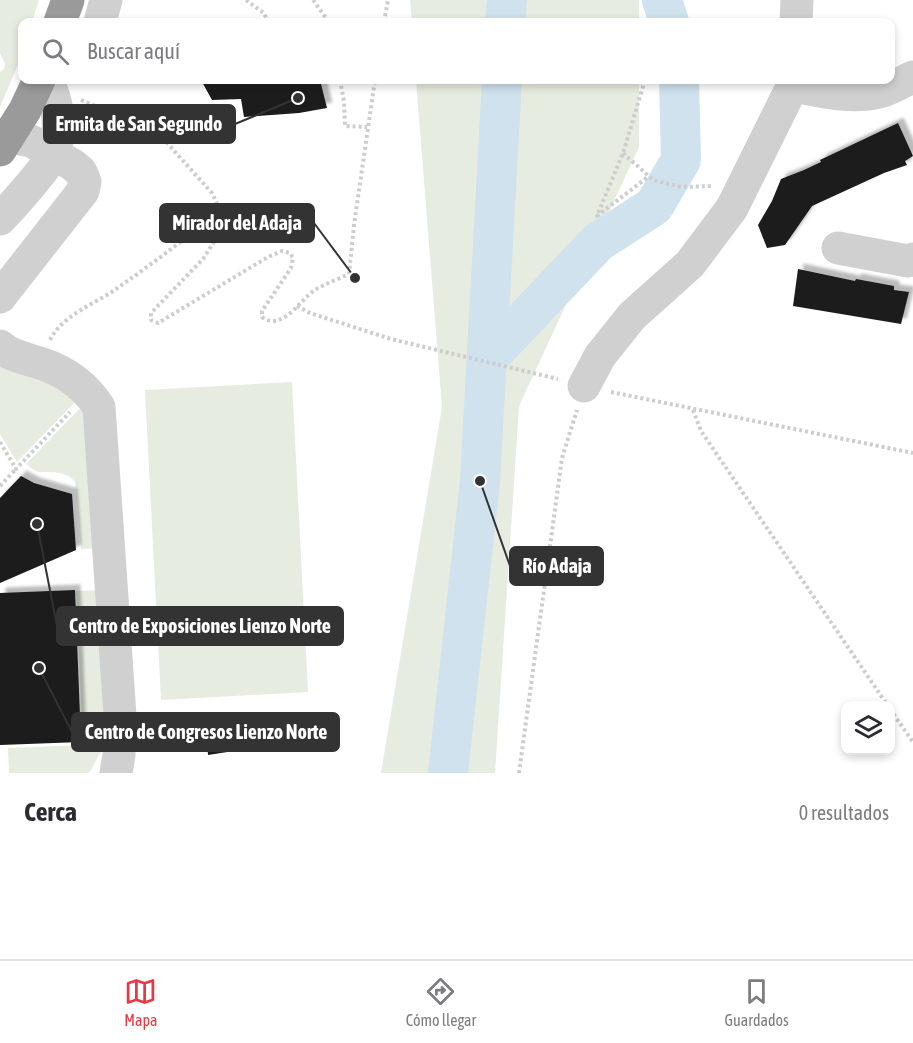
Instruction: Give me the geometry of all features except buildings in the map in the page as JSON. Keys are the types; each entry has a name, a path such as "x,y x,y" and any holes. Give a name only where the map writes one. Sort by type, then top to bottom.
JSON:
{"highway":[{"path":"62,18 69,0"},
{"path":"5,143 26,110 56,86"}],"street":[{"path":"101,18 106,0"},
{"path":"798,84 818,92 864,94 884,90 913,77"},
{"path":"584,386 600,356 632,316 690,264 732,208 792,84"},
{"path":"0,219 53,154 58,128 56,86"},
{"path":"0,297 83,192 85,182 81,172 74,165 31,141 5,143"},
{"path":"838,248 908,261 913,259"},
{"path":"0,346 9,353 46,365 89,392 99,407 102,423 120,716 116,773"}],"path":[{"path":"246,0 264,13 266,18"},
{"path":"313,0 326,18"},
{"path":"385,18 388,0"},
{"path":"341,84 345,126 366,127"},
{"path":"56,86 79,99 160,135 212,193 220,210 219,234 203,259 151,313 151,320 158,323 268,257 282,251 290,253 293,258 291,268 262,311 262,317 267,321 276,322 287,316 314,291 349,274 366,127 374,84"},
{"path":"644,84 623,153 597,216 651,178"},
{"path":"623,153 651,178 681,187"},
{"path":"46,365 50,342 55,330 117,289 220,210"},
{"path":"297,306 310,313 391,339 538,375"},
{"path":"519,773 562,458 584,386 913,453"},
{"path":"0,486 89,392"},
{"path":"693,409 701,431 885,701"},
{"path":"0,442 16,469"},
{"path":"895,715 913,742"}],"shaded area":[{"path":"0,0 39,0 33,18 18,18 18,64 0,107 0,72 4,69 5,64 0,53"},
{"path":"410,0 639,0 639,18 412,18"},
{"path":"416,84 639,84 639,147 519,406 495,773 381,773 442,407"},
{"path":"0,363 50,384 77,400 17,462 0,434"},
{"path":"292,382 308,692 161,700 145,390"},
{"path":"84,404 101,548 81,549 75,482 63,474 39,472 26,464"},
{"path":"102,590 111,744 102,750 89,773 9,773 8,748 83,745 76,591"}],"waterway":[{"path":"505,18 507,0"},
{"path":"662,0 668,18"},
{"path":"448,773 480,481 502,84"},
{"path":"487,359 598,242 654,206 681,160 679,84"}],"place":[{"name":"Ermita de San Segundo","path":"298,98"},
{"name":"Mirador del Adaja","path":"355,278"},
{"name":"Río Adaja","path":"480,481"},
{"name":"Centro de Exposiciones Lienzo Norte","path":"37,524"},
{"name":"Centro de Congresos Lienzo Norte","path":"39,668"}]}
